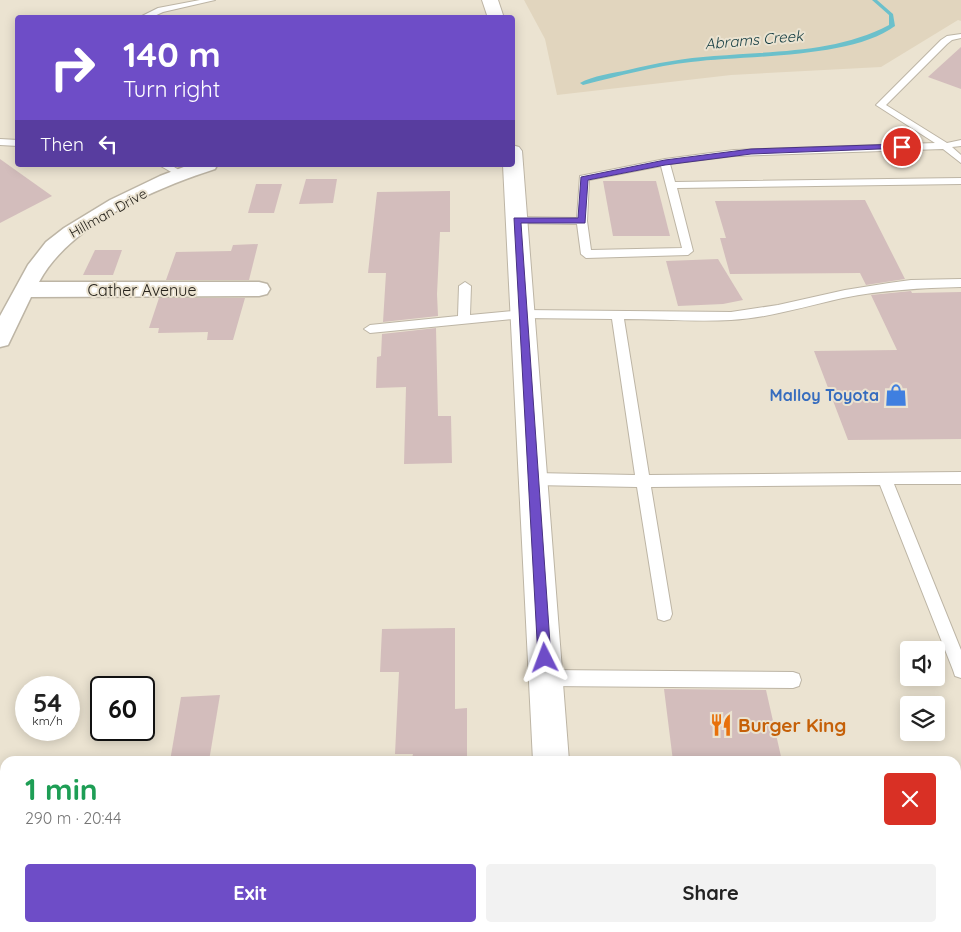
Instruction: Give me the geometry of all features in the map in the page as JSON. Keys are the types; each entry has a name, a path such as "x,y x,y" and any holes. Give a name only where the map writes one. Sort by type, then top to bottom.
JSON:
{"main road":[{"path":"490,0 495,15"},
{"path":"514,167 551,756"}],"street":[{"name":"Hillman Drive","path":"0,338 41,261 55,244 74,229 172,170 194,167"},
{"name":"Cather Avenue","path":"25,290 259,289"}],"lane":[{"path":"149,15 161,10 211,0"},
{"path":"961,36 950,38 944,42 880,105 945,146 961,160"},
{"path":"0,142 15,143"},
{"path":"665,162 688,251 586,254 582,221 584,178 665,162 751,152 945,146 961,143"},
{"path":"671,185 961,181"},
{"path":"517,220 582,221"},
{"path":"370,329 523,314 731,316 778,309 845,294 889,287 912,284 961,284"},
{"path":"464,320 465,286"},
{"path":"617,315 645,481 664,614"},
{"path":"534,479 645,481 961,478"},
{"path":"885,479 961,670"},
{"path":"546,678 793,680"}],"shaded area":[{"path":"524,0 961,0 961,21 958,20 881,67 731,75 557,95 545,39"}],"building":[{"path":"961,47 961,89 928,77"},
{"path":"0,159 52,196 0,223"},
{"path":"306,179 337,179 333,203 299,204"},
{"path":"603,181 656,181 670,236 613,236"},
{"path":"256,184 282,184 274,213 248,213"},
{"path":"450,191 450,232 440,232 437,294 438,316 383,322 386,273 368,273 377,192"},
{"path":"865,200 905,279 866,285 860,273 730,274 720,238 726,238 715,201"},
{"path":"258,244 249,280 166,280 176,252 231,251 233,245"},
{"path":"95,250 122,250 113,275 83,275"},
{"path":"718,259 743,300 723,304 678,306 666,261"},
{"name":"Malloy Toyota","path":"911,291 912,293 961,292 961,439 848,440 814,351 897,350 871,295"},
{"path":"159,298 245,298 233,340 207,340 208,332 158,333 159,328 149,328"},
{"path":"436,328 438,416 451,416 452,463 404,464 406,387 376,388 377,357 381,356 382,334"},
{"path":"455,628 455,709 467,708 467,756 412,756 413,754 395,754 399,672 380,672 382,629"},
{"name":"Burger King","path":"664,689 766,690 781,756 672,756"},
{"path":"220,695 210,756 171,756 181,697"}],"waterway":[{"name":"Abrams Creek","path":"583,83 663,64 796,52 850,43 873,36 892,26 891,15 874,0"}],"place":[{"name":"Malloy Toyota","path":"896,395"},
{"name":"Burger King","path":"721,725"}],"route":[{"path":"545,658 517,220 582,221 584,178 665,162 751,152 902,147"}]}
